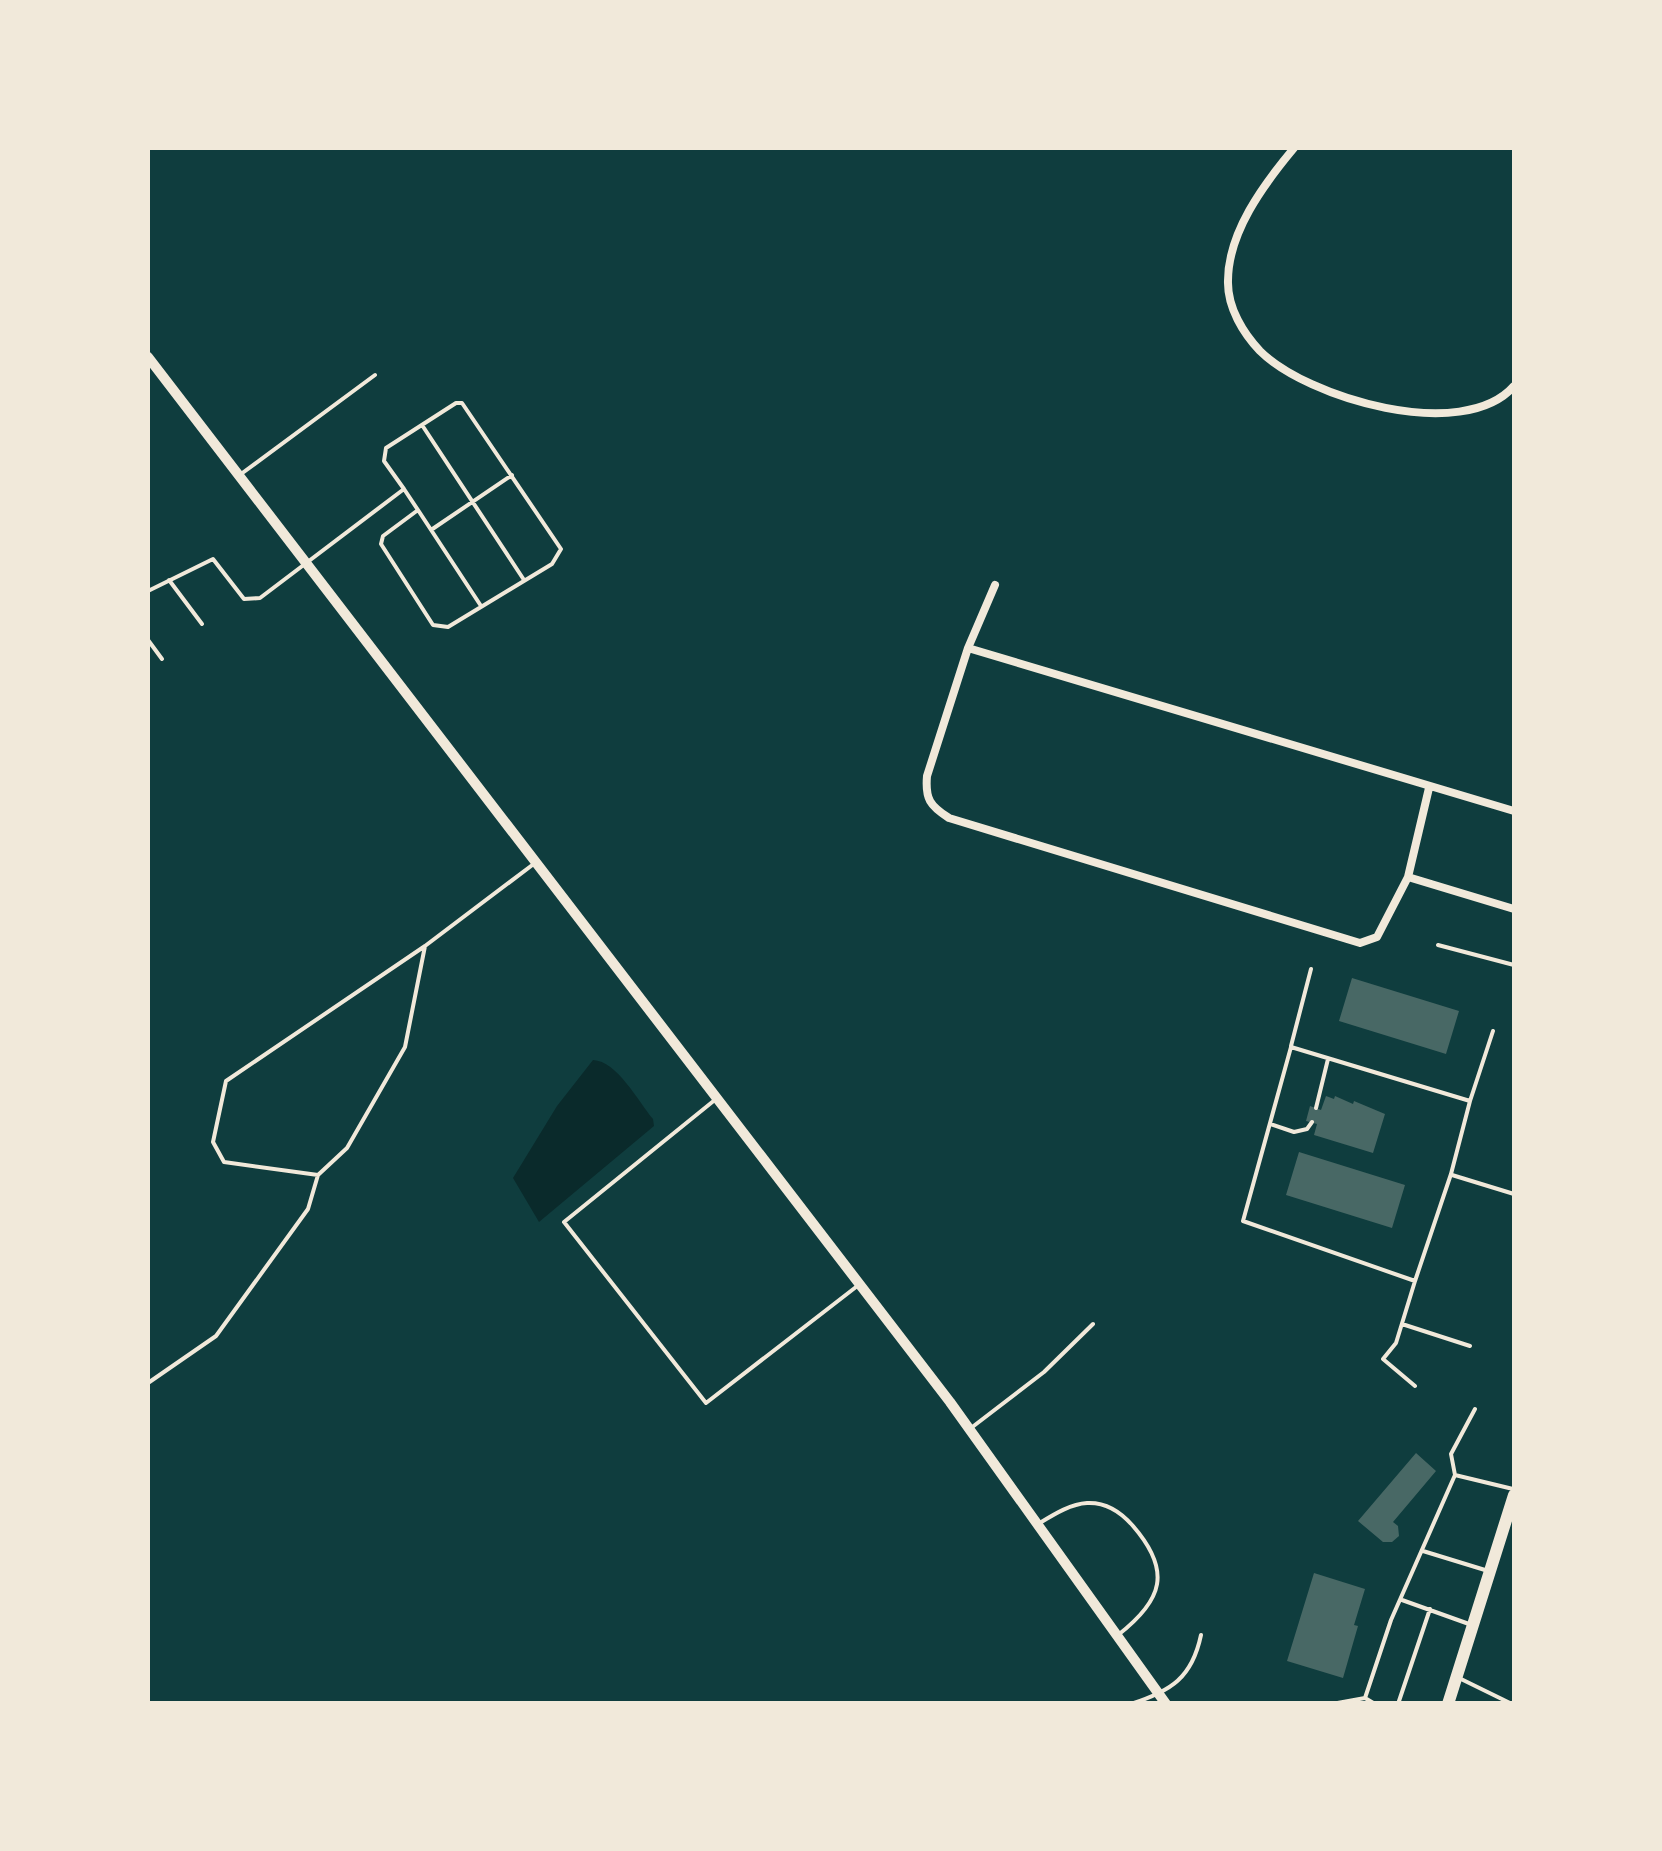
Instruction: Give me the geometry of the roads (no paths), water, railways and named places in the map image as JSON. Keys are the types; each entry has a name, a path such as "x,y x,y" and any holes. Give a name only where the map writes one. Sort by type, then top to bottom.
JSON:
{"highway":[{"path":"1448,1704 1514,1492"}],"street":[{"path":"1294,148 1251,209 1230,264 1228,284 1237,320 1260,350 1291,372 1323,387 1416,414 1472,410 1499,400 1514,386"},
{"path":"148,356 970,1429 1163,1699"},
{"path":"995,585 968,648 927,776 926,798 949,818 1360,943 1377,937 1408,877 1429,788"},
{"path":"968,648 1514,811"},
{"path":"1408,877 1514,910"}],"lane":[{"path":"238,477 375,375"},
{"path":"418,510 383,536 382,551 433,624 448,627 482,607 552,564 561,549 462,403 386,448 383,456 482,607"},
{"path":"422,425 524,581"},
{"path":"431,530 512,475"},
{"path":"148,591 212,558 244,599 260,598 404,489"},
{"path":"169,580 202,624"},
{"path":"148,640 162,660"},
{"path":"318,1176 224,1162 213,1142 226,1081 425,946 535,864"},
{"path":"1438,945 1514,965"},
{"path":"148,1383 216,1336 308,1209 318,1176 347,1148 405,1047 425,946"},
{"path":"1311,968 1243,1221 1415,1281"},
{"path":"1415,1386 1383,1359 1396,1343 1492,1031"},
{"path":"1291,1046 1470,1101"},
{"path":"1316,1108 1328,1058"},
{"path":"716,1098 564,1222 706,1403 858,1284"},
{"path":"1270,1124 1294,1132 1307,1129 1312,1122"},
{"path":"1451,1174 1514,1194"},
{"path":"970,1429 1044,1372 1093,1324"},
{"path":"1402,1324 1470,1346"},
{"path":"1365,1698 1391,1620 1455,1475 1451,1454 1475,1408"},
{"path":"1455,1475 1514,1492"},
{"path":"1038,1524 1085,1503 1104,1505 1122,1513 1148,1543 1158,1563 1158,1583 1149,1606 1118,1635"},
{"path":"1422,1552 1490,1572"},
{"path":"1401,1600 1473,1626"},
{"path":"1398,1704 1430,1609"},
{"path":"1131,1704 1163,1699 1187,1673 1200,1636"},
{"path":"1456,1677 1512,1703"},
{"path":"1332,1704 1365,1698 1375,1704"}],"water":[{"path":"593,1060 619,1074 653,1119 654,1126 539,1222 513,1178 557,1106"}]}
